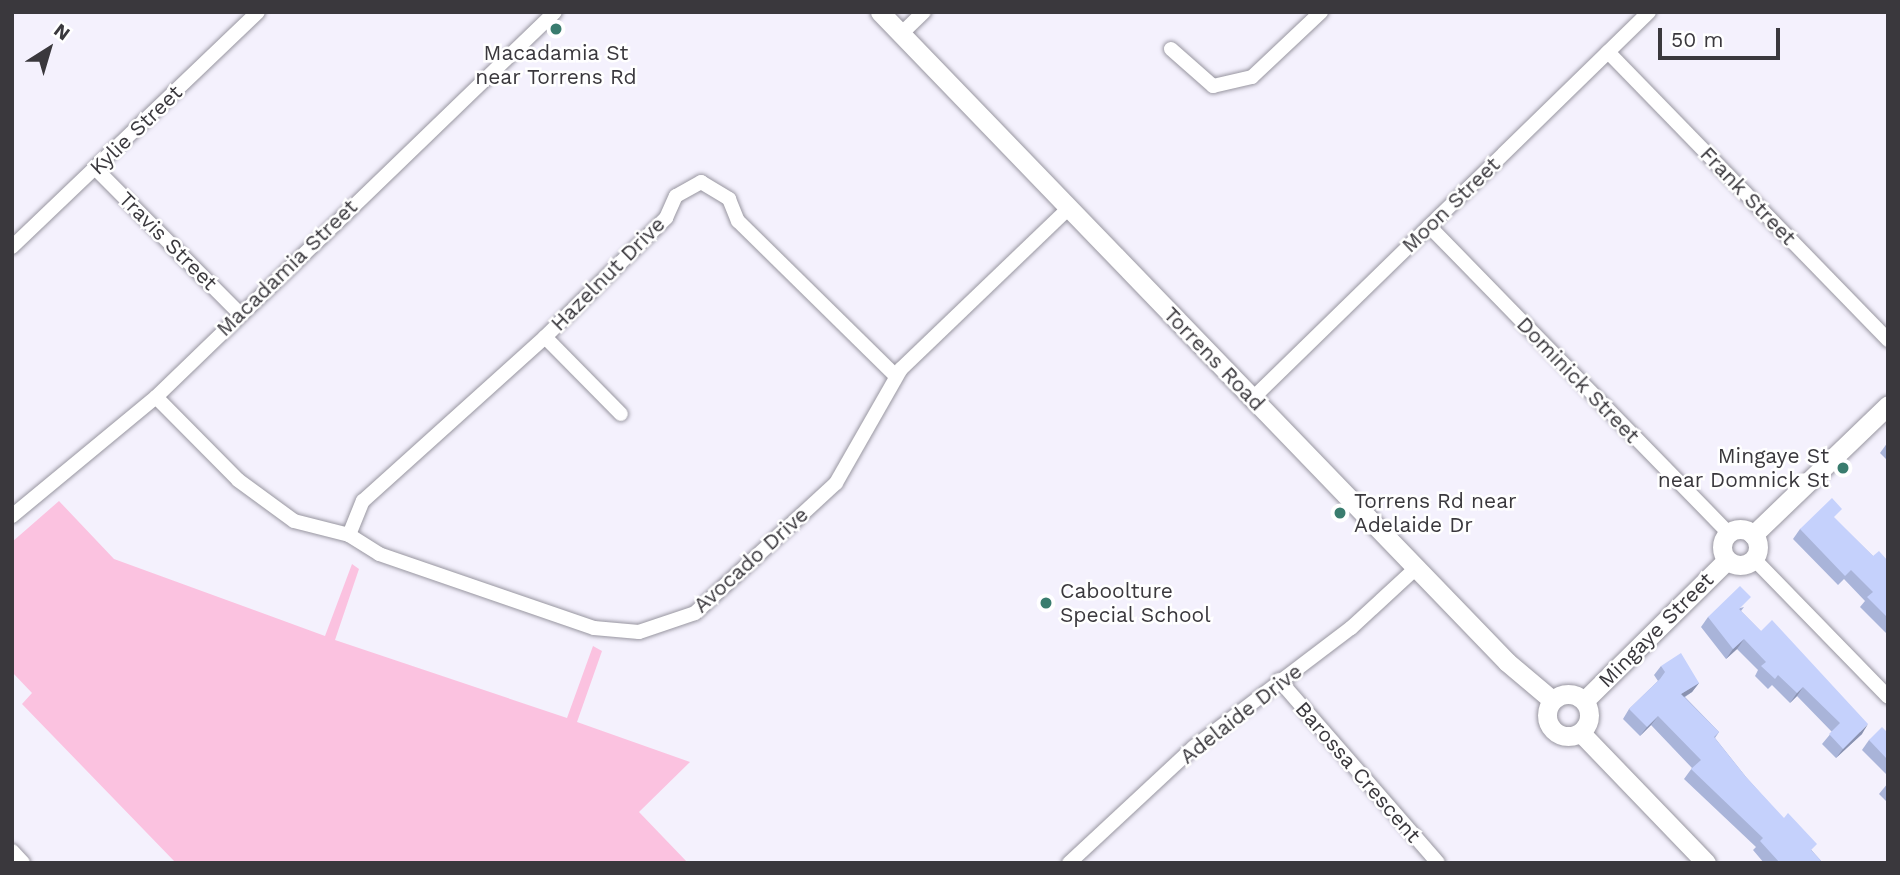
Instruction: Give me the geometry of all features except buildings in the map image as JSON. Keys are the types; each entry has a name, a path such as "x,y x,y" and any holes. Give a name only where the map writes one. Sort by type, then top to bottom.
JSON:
{"main road":[{"name":"Torrens Road","path":"880,12 1507,662 1552,700"},
{"path":"1753,535 1888,405"},
{"path":"1743,529 1753,535 1758,545 1754,559 1740,565 1727,559 1722,546 1729,533 1743,529"},
{"name":"Mingaye Street","path":"1584,701 1727,559"},
{"path":"1572,694 1584,701 1590,714 1581,733 1568,737 1555,732 1547,713 1552,700 1572,694"},
{"path":"1581,733 1706,863"}],"street":[{"name":"Kylie Street","path":"12,247 258,12"},
{"name":"Macadamia Street","path":"12,516 156,397 239,313 555,12"},
{"path":"901,34 924,12"},
{"path":"1171,49 1213,86 1252,77 1321,12"},
{"name":"Moon Street","path":"1253,398 1649,12"},
{"name":"Frank Street","path":"1608,52 1888,340"},
{"name":"Travis Street","path":"96,169 239,313"},
{"name":"Hazelnut Drive","path":"349,535 363,501 545,337 666,218 676,196 701,182 729,199 738,221 895,376"},
{"name":"Avocado Drive","path":"156,397 238,480 294,522 349,535 379,554 594,628 623,633 667,625 695,612 835,483 872,426 895,376 1068,209"},
{"name":"Dominick Street","path":"1429,226 1729,533"},
{"path":"545,337 621,414"},
{"path":"1754,559 1888,697"},
{"name":"Adelaide Drive","path":"1069,863 1194,747 1351,628 1416,568"},
{"name":"Barossa Crescent","path":"1279,680 1438,863"},
{"path":"12,851 23,863"}],"shaded area":[{"path":"59,501 114,559 325,636 352,564 359,569 335,640 567,718 593,646 602,651 577,722 690,762 639,812 688,863 176,863 22,704 32,693 12,672 12,542"}],"place":[{"name":"Macadamia St near Torrens Rd","path":"556,29"},
{"name":"Mingaye St near Domnick St","path":"1843,468"},
{"name":"Torrens Rd near Adelaide Dr","path":"1340,513"},
{"name":"Caboolture Special School","path":"1046,603"}]}
